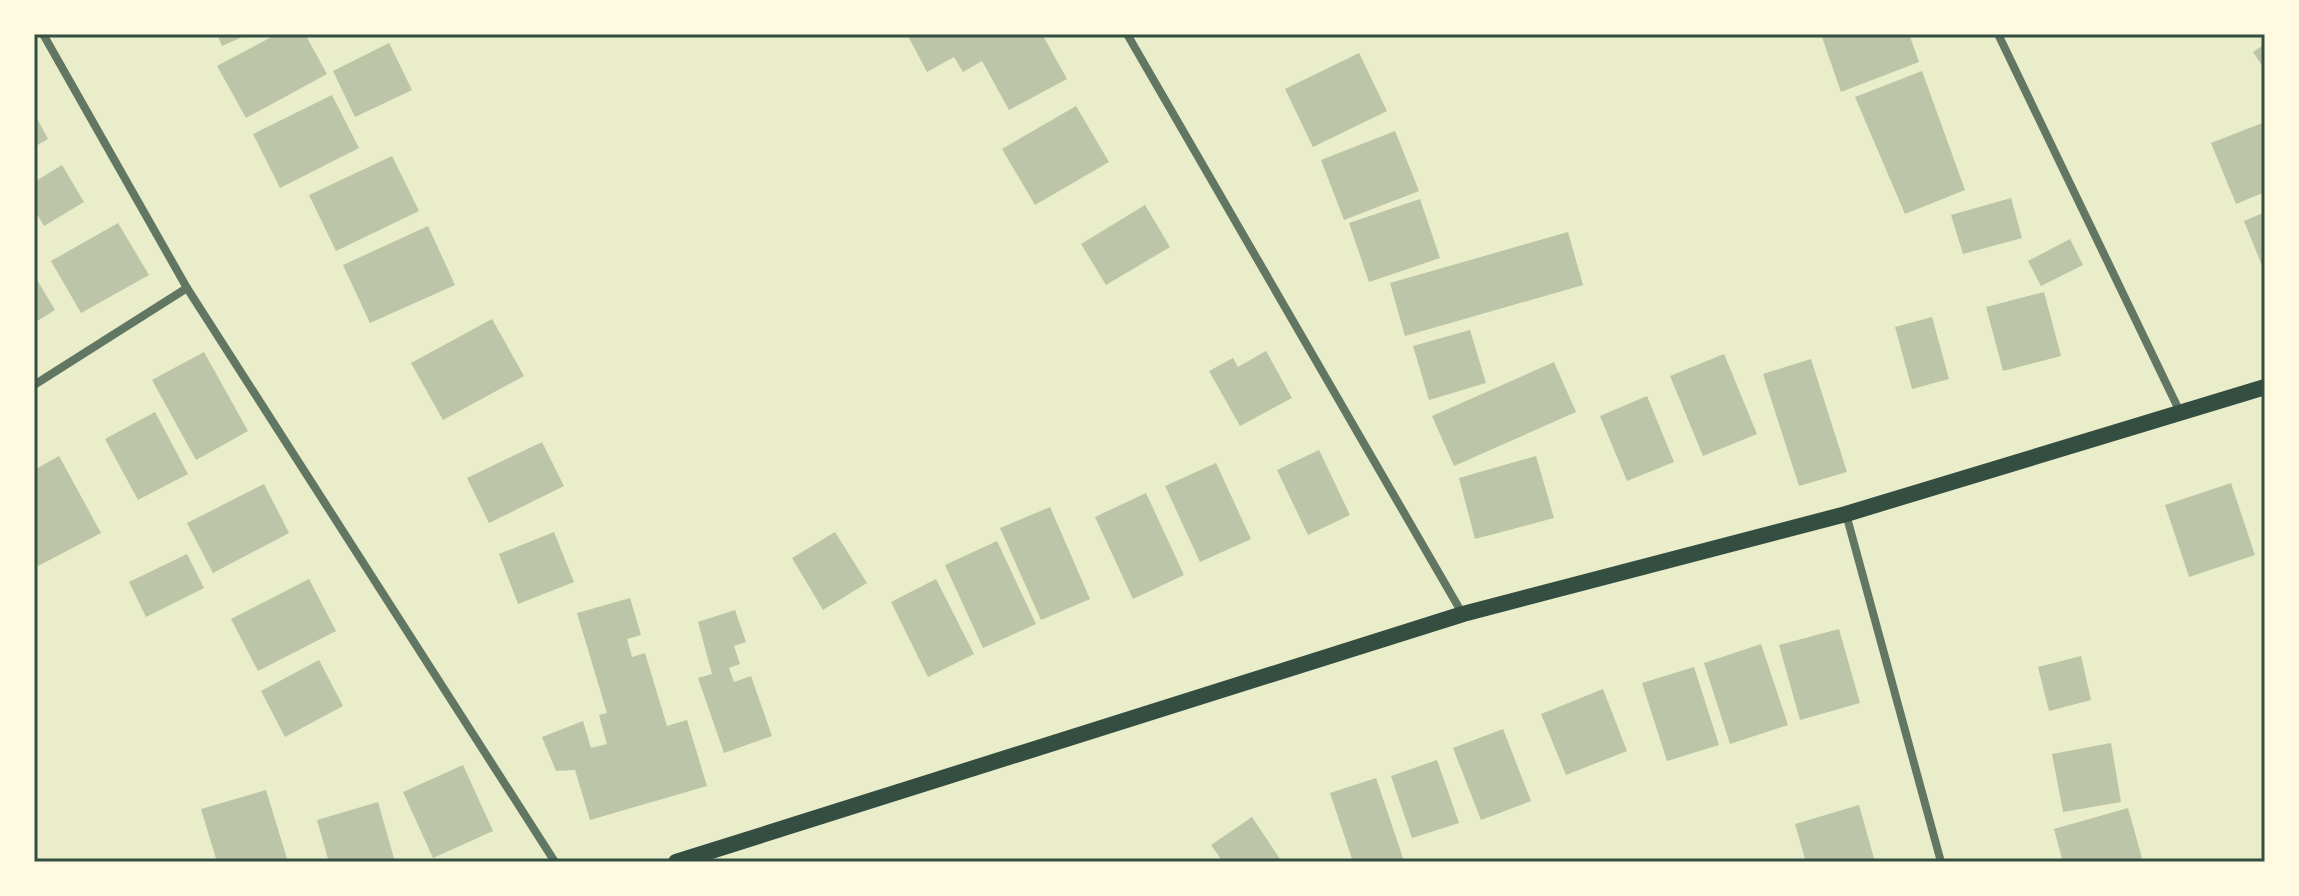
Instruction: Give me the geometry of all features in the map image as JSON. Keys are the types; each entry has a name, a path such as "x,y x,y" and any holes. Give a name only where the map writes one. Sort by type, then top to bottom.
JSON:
{"main road":[{"path":"676,862 1463,614 1846,514 2265,387"}],"street":[{"path":"43,34 187,288 555,862"},
{"path":"1127,34 1463,614"},
{"path":"1998,34 2180,412"},
{"path":"34,385 187,288"},
{"path":"1846,514 1941,862"}],"building":[{"path":"217,34 249,34 222,46"},
{"path":"277,34 305,34 327,74 246,118 217,66"},
{"path":"917,34 1042,34 1067,79 1009,110 982,61 963,72 954,57 927,72 909,38"},
{"path":"1821,34 1909,34 1919,62 1841,92"},
{"path":"389,43 412,90 355,117 333,71"},
{"path":"2265,44 2265,70 2253,52"},
{"path":"1359,53 1387,111 1313,147 1285,89"},
{"path":"1922,71 1965,190 1905,214 1855,97"},
{"path":"332,95 359,148 280,188 253,134"},
{"path":"1076,106 1109,162 1035,205 1002,149"},
{"path":"34,113 48,139 34,147"},
{"path":"2265,122 2265,192 2236,204 2211,143"},
{"path":"1395,131 1419,191 1344,220 1321,160"},
{"path":"392,156 419,211 336,251 309,195"},
{"path":"62,165 84,202 44,226 34,209 34,182"},
{"path":"2011,198 2022,238 1963,254 1951,215"},
{"path":"1420,199 1440,258 1369,282 1349,223"},
{"path":"1145,205 1170,247 1106,285 1081,244"},
{"path":"2265,212 2265,273 2244,221"},
{"path":"118,223 149,275 81,313 51,261"},
{"path":"428,226 455,285 370,323 343,265"},
{"path":"1568,232 1583,285 1405,336 1390,283"},
{"path":"2070,239 2083,265 2041,286 2028,261"},
{"path":"34,275 55,310 34,323"},
{"path":"2044,292 2061,356 2003,371 1986,307"},
{"path":"1932,317 1949,379 1912,389 1895,327"},
{"path":"492,319 524,376 443,420 411,363"},
{"path":"1470,330 1486,383 1429,400 1413,346"},
{"path":"1266,351 1292,398 1240,426 1209,371 1233,358 1238,367"},
{"path":"204,352 248,431 196,460 152,380"},
{"path":"1724,354 1757,434 1703,456 1670,376"},
{"path":"1811,359 1847,472 1799,486 1763,374"},
{"path":"1554,362 1576,412 1454,466 1432,416"},
{"path":"1647,396 1674,462 1627,481 1600,416"},
{"path":"155,412 188,474 138,500 105,439"},
{"path":"542,442 564,486 489,523 467,478"},
{"path":"1319,450 1350,515 1308,535 1277,470"},
{"path":"59,456 101,533 38,566 34,558 34,470"},
{"path":"1536,456 1554,518 1475,539 1459,478"},
{"path":"1216,463 1251,539 1200,562 1165,486"},
{"path":"2231,483 2255,555 2189,577 2165,505"},
{"path":"264,484 289,533 213,573 187,523"},
{"path":"1146,493 1184,575 1133,599 1095,517"},
{"path":"1050,507 1090,599 1041,620 1000,528"},
{"path":"554,532 574,582 518,604 499,554"},
{"path":"835,532 867,583 823,610 792,558"},
{"path":"997,541 1036,624 983,648 945,565"},
{"path":"187,554 204,588 146,617 129,582"},
{"path":"309,579 336,631 258,671 231,619"},
{"path":"936,579 974,654 928,677 891,602"},
{"path":"630,598 641,635 627,639 632,657 645,653 667,726 687,720 707,786 590,820 575,770 556,771 542,737 583,721 591,748 607,744 599,715 607,713 577,613"},
{"path":"735,610 746,642 734,646 740,664 729,668 734,682 751,676 772,736 724,753 698,678 712,674 698,622"},
{"path":"1839,629 1860,703 1800,720 1779,645"},
{"path":"1761,644 1788,725 1730,744 1704,663"},
{"path":"2081,656 2091,700 2049,711 2038,667"},
{"path":"319,660 343,706 285,737 261,691"},
{"path":"1694,667 1719,745 1667,761 1642,683"},
{"path":"1603,689 1627,751 1566,775 1541,714"},
{"path":"1503,729 1531,801 1481,820 1453,748"},
{"path":"2111,743 2121,802 2063,812 2052,754"},
{"path":"1437,760 1459,823 1412,838 1391,776"},
{"path":"463,765 493,831 433,858 403,792"},
{"path":"1376,778 1404,861 1353,862 1330,793"},
{"path":"266,790 288,862 217,862 201,809"},
{"path":"378,802 395,862 329,862 317,820"},
{"path":"1859,805 1875,862 1806,862 1795,824"},
{"path":"2128,808 2142,858 2127,862 2063,862 2054,829"},
{"path":"1252,817 1282,862 1223,862 1211,845"}]}
